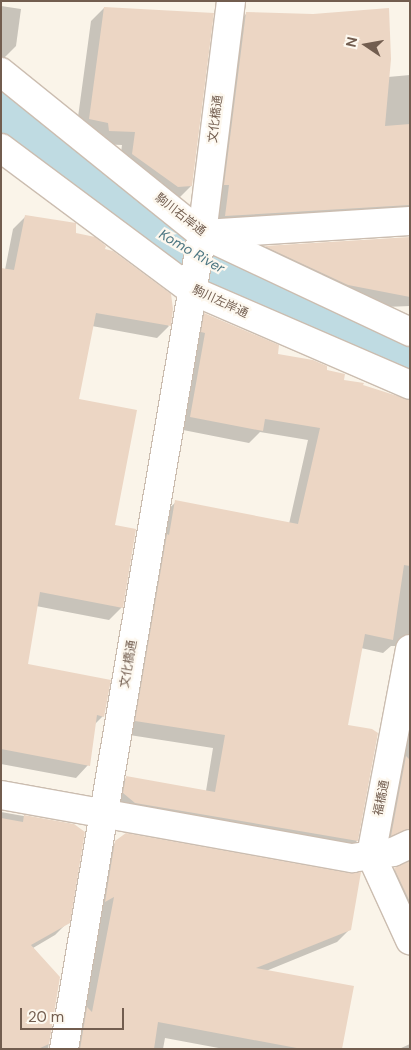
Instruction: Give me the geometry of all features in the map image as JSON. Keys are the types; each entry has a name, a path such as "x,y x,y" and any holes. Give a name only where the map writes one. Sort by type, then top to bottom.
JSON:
{"street":[{"name":"文化橋通","path":"64,1049 202,236 231,1"},
{"name":"駒川右岸通","path":"1,72 202,236 410,332"},
{"name":"駒川左岸通","path":"1,148 194,285 410,385"},
{"path":"202,236 410,222"},
{"name":"福橋通","path":"371,856 410,648"},
{"path":"1,795 352,858 393,852 410,844"},
{"path":"371,856 410,940"}],"building":[{"path":"104,7 214,13 192,186 178,187 132,154 135,132 109,131 108,123 89,119"},
{"path":"389,8 391,59 385,126 410,124 410,205 225,216 229,185 224,185 246,12 313,14"},
{"path":"25,215 76,223 76,233 95,237 106,246 105,249 113,251 171,294 173,309 171,326 96,313 79,399 137,410 115,525 136,529 123,608 40,592 28,664 111,680 104,717 97,715 90,766 1,749 1,268 14,270"},
{"path":"410,237 410,297 348,285 264,246"},
{"path":"204,313 279,345 278,354 313,360 327,366 327,370 345,374 344,380 364,383 363,385 410,400 410,566 404,565 393,640 365,634 348,725 372,729 378,733 358,841 135,803 123,793 126,776 215,792 225,735 135,721 167,534 169,535 175,500 298,524 320,428 265,419 263,431 190,417 205,333 201,332"},
{"path":"406,756 410,760 410,829 391,836"},
{"path":"24,815 74,824 85,832 70,923 31,945 60,977 49,1044 38,1049 1,1049 1,818 23,822"},
{"path":"126,833 349,873 361,872 351,930 256,968 354,986 342,1049 302,1049 158,1022 154,1049 80,1049 87,1007 92,1012 114,897 105,902 115,841"},
{"path":"410,861 410,902 394,868"}],"waterway":[{"name":"Komo River","path":"1,103 88,182 167,238 233,274 410,357"}]}
